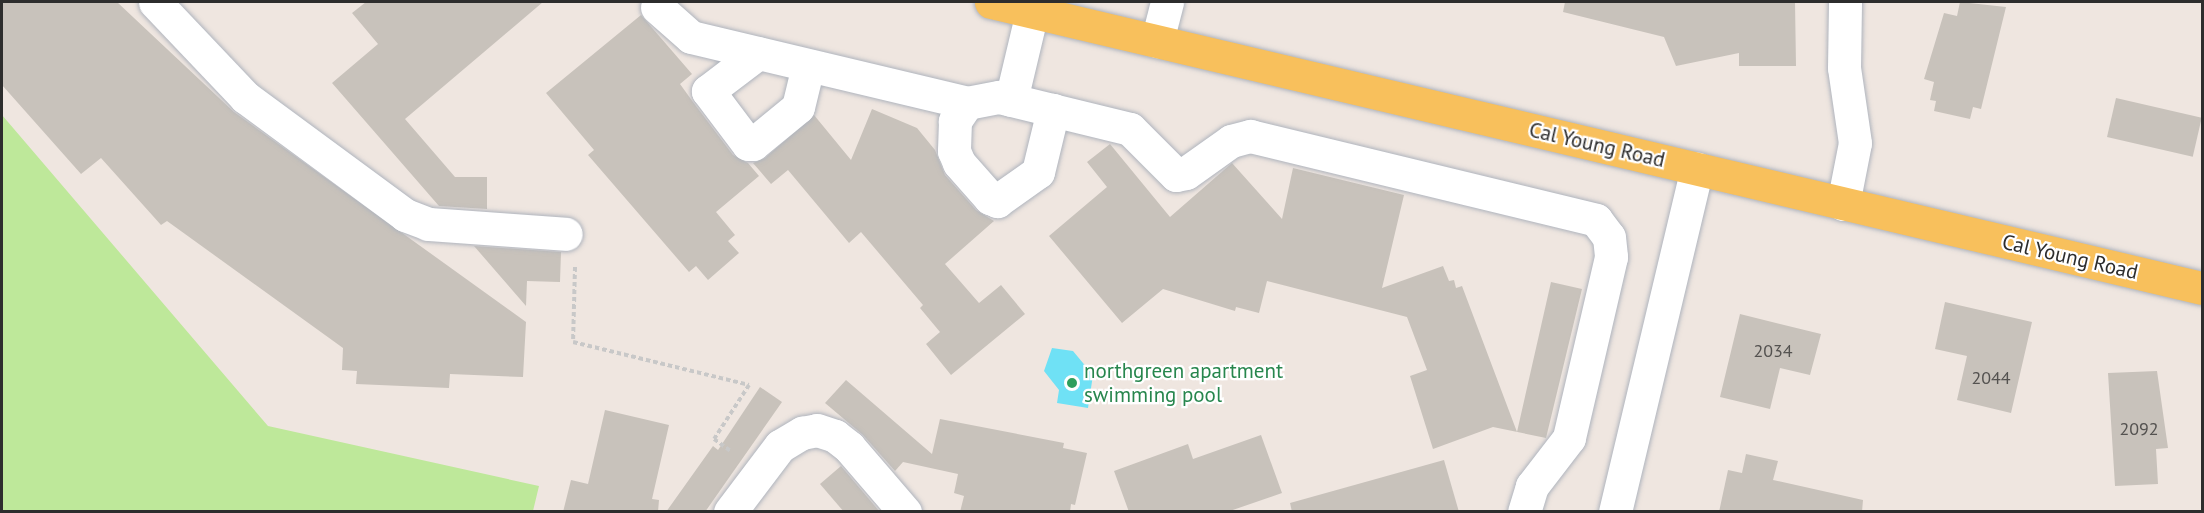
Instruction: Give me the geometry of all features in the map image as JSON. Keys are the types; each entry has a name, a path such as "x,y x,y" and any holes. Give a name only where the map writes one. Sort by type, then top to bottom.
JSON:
{"main road":[{"name":"Cal Young Road","path":"991,2 2202,288"}],"street":[{"path":"155,2 245,97 405,215 428,224 570,246"},
{"path":"1157,41 1167,2"},
{"path":"1843,204 1855,143 1844,68 1845,2"},
{"path":"657,7 686,36 967,103 993,96 1134,131 1176,175 1186,173 1230,141 1250,136 1589,218 1602,225 1611,243 1611,257 1569,438 1532,486 1524,512"},
{"path":"1011,100 1032,12"},
{"path":"758,53 708,94 748,144 753,144 798,107 808,66"},
{"path":"967,103 956,121 954,151 975,180 997,201 1038,172 1053,110"},
{"path":"1615,512 1696,169"},
{"path":"729,512 787,442 809,430 825,432 849,447 905,512"}],"path":[{"path":"570,246 573,342 749,385 714,438 759,473"}],"green space":[{"path":"2,115 268,426 539,486 533,511 2,511"}],"water":[{"name":"northgreen apartment swimming pool","path":"1052,348 1073,351 1093,375 1088,408 1057,403 1059,390 1044,371"}],"building":[{"path":"2,2 117,2 234,112 526,322 523,377 450,374 449,388 356,384 357,371 342,370 343,348 167,221 161,225 101,158 81,174 2,85"},
{"path":"366,2 543,2 405,119 455,177 487,177 487,209 439,206 332,83 378,44 352,13"},
{"path":"1565,2 1795,2 1796,66 1739,66 1739,53 1676,66 1664,37 1563,12"},
{"path":"1960,2 2006,7 1981,109 1973,107 1970,119 1934,111 1936,101 1930,100 1934,82 1924,79 1944,13 1957,16"},
{"path":"641,15 692,74 680,84 693,102 733,155 748,163 759,176 716,212 735,235 728,241 739,253 708,280 696,266 689,272 588,155 594,150 546,93"},
{"path":"2116,98 2202,118 2193,157 2107,137"},
{"path":"872,109 917,128 935,150 945,175 976,210 994,221 945,264 979,303 1001,285 1025,314 951,375 926,344 940,332 920,308 923,305 861,232 849,243 788,170 771,184 753,163 765,158 814,115 851,160"},
{"path":"1110,144 1170,217 1232,163 1282,219 1293,168 1404,195 1382,288 1443,266 1449,281 1454,280 1456,288 1462,286 1517,432 1493,427 1433,449 1410,376 1427,370 1407,317 1267,281 1259,313 1236,307 1235,311 1163,289 1122,323 1049,236 1107,187 1087,162"},
{"path":"474,246 561,252 560,282 527,281 526,306"},
{"path":"1551,282 1582,289 1546,438 1517,432"},
{"path":"1945,302 2032,322 2011,413 1957,400 1967,356 1935,349"},
{"path":"1740,314 1821,334 1810,375 1780,368 1770,409 1720,397"},
{"path":"2157,371 2168,448 2156,449 2158,484 2115,486 2108,373"},
{"path":"846,380 932,454 940,419 1064,443 1063,448 1087,453 1075,505 1071,504 1070,512 960,512 964,496 954,493 958,474 903,462 895,471 863,435 825,403"},
{"path":"760,387 782,402 705,512 666,512 713,446 718,450"},
{"path":"605,410 669,425 652,499 659,500 658,512 563,512 571,480 588,484"},
{"path":"1261,435 1282,493 1227,512 1129,512 1114,471 1188,444 1193,459"},
{"path":"1746,454 1778,461 1773,480 1863,500 1862,512 1719,512 1728,470 1742,473"},
{"path":"1444,460 1459,512 1292,512 1290,503"},
{"path":"841,466 880,512 844,512 820,484"}],"place":[{"name":"northgreen apartment swimming pool","path":"1072,383"}]}
